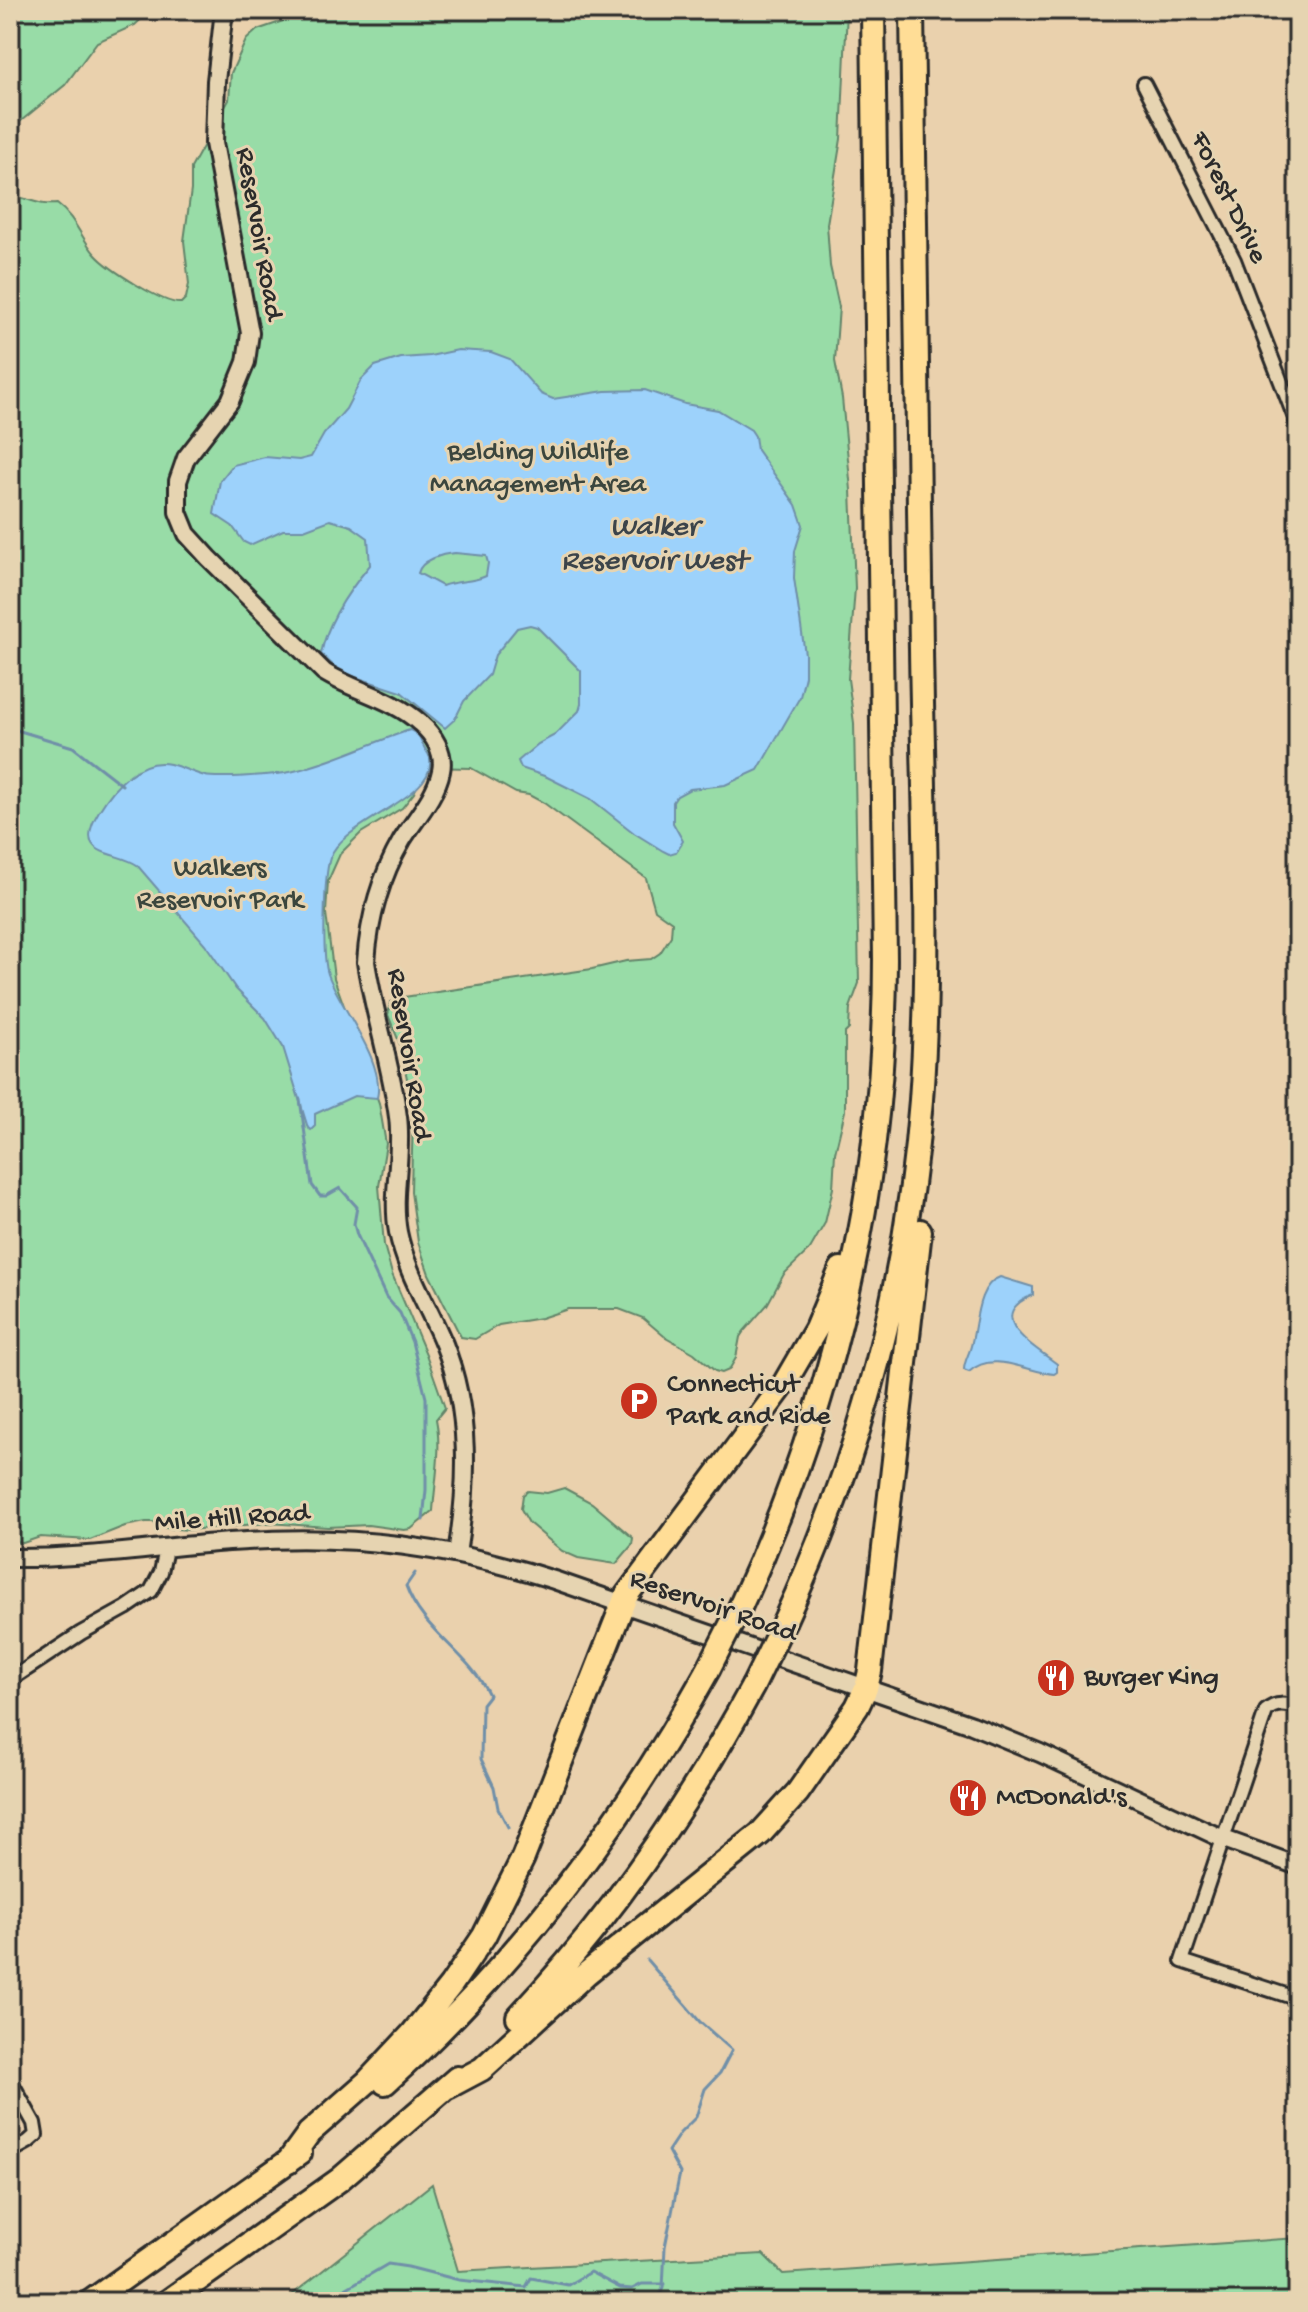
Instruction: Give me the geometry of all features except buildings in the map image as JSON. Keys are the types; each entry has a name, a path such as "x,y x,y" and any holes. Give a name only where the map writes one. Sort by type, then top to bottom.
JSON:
{"highway":[{"path":"90,2302 288,2162 364,2101 413,2057 518,1947 567,1887 615,1823 666,1744 708,1670 741,1605 777,1522 819,1404 842,1320 867,1197 881,1083 885,982 873,10"},
{"path":"167,2302 339,2180 448,2087 539,1994 635,1877 693,1791 753,1686 785,1620 832,1507 876,1372 903,1246 919,1123 925,970 912,10"},
{"path":"448,2087 482,2069 587,1973 760,1834 809,1777 857,1707 866,1688 926,1175 926,1150 919,1123"},
{"path":"288,2162 309,2133 367,2082 412,2034 451,1985 484,1936 523,1858 622,1603 761,1416 800,1358 830,1301 842,1267 852,1222 867,1197"}],"street":[{"name":"Reservoir Road","path":"224,10 216,81 214,143 250,333 246,362 230,401 186,458 178,481 178,512 187,534 324,672 346,686 407,713 430,733 440,752 441,774 435,788 384,875 370,928 366,962 398,1119 398,1231 410,1272 452,1367 461,1413 467,1457 464,1510 457,1554 532,1573 622,1603 1009,1740 1221,1838 1298,1866"},
{"name":"Forest Drive","path":"1144,84 1233,258 1298,426"},
{"name":"Mile Hill Road","path":"10,1558 315,1539 386,1542 457,1554"},
{"path":"10,1680 151,1591 161,1572 166,1549"},
{"path":"1298,1708 1285,1704 1273,1705 1266,1711 1182,1961 1298,1999"},
{"path":"10,2080 34,2123 36,2135 10,2152"}],"green space":[{"path":"10,10 151,10 135,25 97,42 65,85 10,130"},
{"path":"294,10 847,10 841,139 827,224 830,266 839,307 835,361 851,490 855,588 848,679 854,723 859,983 850,1008 849,1029 845,1033 845,1111 835,1153 833,1188 825,1223 810,1249 784,1274 767,1305 740,1337 736,1358 729,1370 722,1373 664,1336 643,1318 619,1309 568,1309 541,1318 499,1325 475,1339 461,1337 429,1274 418,1242 411,1192 413,1108 400,1044 388,1015 391,1002 404,997 651,959 660,953 671,936 672,922 655,910 646,878 544,803 529,795 516,793 471,768 425,767 414,793 402,808 361,833 340,854 328,881 326,913 334,978 379,1103 386,1144 379,1186 384,1245 392,1274 445,1408 436,1419 438,1453 433,1511 411,1529 404,1530 368,1525 328,1527 268,1523 188,1530 146,1522 125,1526 90,1540 40,1537 23,1543 10,1542 10,195 38,203 57,204 69,215 101,260 149,292 181,303 186,298 189,284 184,241 191,168 229,100 231,73 246,40 257,30 292,18"},
{"path":"564,1488 592,1503 633,1538 632,1545 616,1564 578,1558 562,1551 529,1523 521,1509 523,1495 528,1491 547,1493"},
{"path":"432,2184 458,2271 763,2254 783,2274 1298,2238 1298,2302 283,2302"}],"water":[{"name":"Walker Reservoir West","path":"458,350 491,352 510,359 541,394 553,399 605,391 645,390 685,404 718,410 751,430 757,450 796,505 803,525 795,551 794,578 805,654 805,676 800,697 758,770 725,785 690,789 677,796 673,802 673,823 683,841 676,852 669,854 634,833 591,799 521,768 518,761 538,744 555,735 579,711 581,704 581,671 537,627 517,628 495,655 489,675 464,701 455,719 445,728 401,692 340,672 321,654 340,606 370,565 368,538 351,526 330,520 304,530 283,530 250,545 232,526 214,514 220,481 233,465 265,457 299,460 311,457 324,434 346,409 361,380 375,366 401,358","holes":["444,555 486,556 486,576 475,580 442,586 418,573 428,561"]},
{"path":"410,730 419,737 430,757 428,773 405,798 338,845 330,858 326,881 324,935 328,974 369,1051 378,1083 377,1098 354,1096 315,1114 315,1126 311,1130 283,1047 265,1018 236,989 205,944 137,865 93,845 90,837 92,826 119,784 148,765 170,764 212,777 283,773"},
{"path":"1000,1277 1033,1287 1033,1295 1018,1304 1012,1313 1012,1323 1027,1341 1057,1364 1054,1374 999,1362 978,1366 969,1372 964,1370 982,1297 992,1281"}],"waterway":[{"path":"10,728 73,747 122,785"},
{"path":"300,1099 312,1185 320,1196 340,1188 357,1207 354,1224 357,1235 386,1297 400,1313 412,1342 426,1398 423,1520"},
{"path":"415,1573 406,1586 413,1602 470,1667 489,1695 482,1704 481,1759 508,1827"},
{"path":"647,1960 700,2022 732,2050 720,2073 705,2089 696,2117 668,2151 680,2173 665,2247 663,2288 657,2302"},
{"path":"323,2302 388,2264 459,2280 526,2287 531,2278 568,2285 590,2272 620,2288 664,2284"}],"place":[{"name":"Connecticut Park and Ride","path":"639,1401"},
{"name":"Burger King","path":"1056,1678"},
{"name":"McDonald's","path":"968,1798"}],"park label":[{"name":"Belding Wildlife Management Area","path":"538,469"},
{"name":"Walkers Reservoir Park","path":"220,885"}]}
